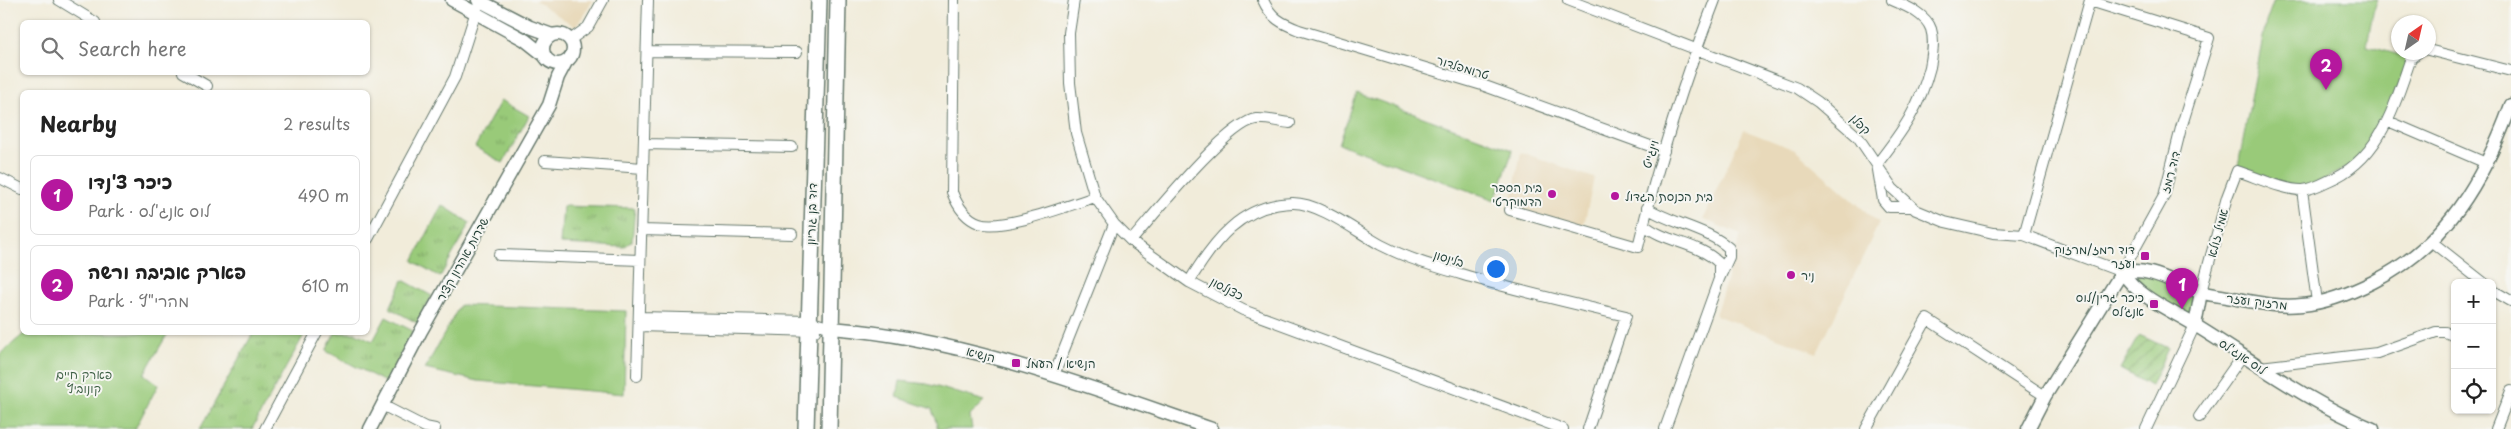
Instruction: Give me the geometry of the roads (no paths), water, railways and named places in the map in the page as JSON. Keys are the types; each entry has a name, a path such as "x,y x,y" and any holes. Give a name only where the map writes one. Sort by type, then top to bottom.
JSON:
{"main road":[{"name":"דוד בן גוריון","path":"806,429 807,327 819,0"},
{"name":"דוד בן גוריון","path":"829,429 838,0"}],"street":[{"path":"59,0 92,20"},
{"path":"452,0 530,43 556,64 566,62 572,54 570,40 562,34 552,35 530,28 476,0"},
{"path":"370,235 455,77 477,13 476,0"},
{"path":"570,40 588,27 603,0"},
{"path":"637,376 648,0"},
{"path":"954,0 952,192 960,209 979,223 1000,225 1095,197"},
{"name":"כצנלסון","path":"1074,0 1069,34 1070,83 1076,133 1095,197 1114,224 1131,241 1189,282 1243,310 1563,429"},
{"name":"טרומפלדור","path":"1263,0 1267,10 1277,22 1482,85 1664,151"},
{"name":"קפלן","path":"1568,0 1696,48 1805,93 1858,137 1893,188 1911,207 1945,222 1993,233 2024,235 2122,272"},
{"name":"וינגייט","path":"1510,210 1638,247 1647,208 1696,48 1715,0"},
{"path":"1892,0 1910,8 1923,18 1931,29 1932,56 1917,107 1900,135 1877,164 1883,200 1889,207 1911,207"},
{"path":"2024,235 2090,1"},
{"name":"דוד רמז","path":"2028,429 2045,396 2122,272 2164,196 2181,128 2208,38 2090,1"},
{"path":"552,35 543,46 553,74 554,90"},
{"path":"647,51 797,52"},
{"path":"2436,52 2511,71"},
{"path":"2317,302 2302,190 2323,184 2346,172 2370,150 2388,121 2410,60"},
{"name":"שדרות אהרון קציר","path":"370,429 548,105 566,62"},
{"path":"188,75 207,86"},
{"name":"מרזוק ועזר","path":"2122,272 2142,270 2201,292 2278,305 2317,302 2361,289 2384,277 2432,242 2456,215 2486,163 2511,105"},
{"path":"1131,241 1197,166 1229,134 1255,119 1290,123"},
{"path":"2388,121 2486,163"},
{"path":"644,144 792,147"},
{"path":"545,161 643,168"},
{"name":"אמיל זולא","path":"2195,325 2201,292 2227,197 2237,170 2302,190"},
{"path":"0,178 20,188"},
{"name":"בלינסון","path":"1189,282 1212,245 1235,225 1254,212 1294,203 1325,212 1408,258 1508,288 1626,316 1588,429"},
{"path":"1647,208 1660,216 1719,240 1728,248 1729,257 1719,279 1664,429"},
{"path":"1054,375 1114,224"},
{"path":"1643,224 1650,230 1697,248 1713,257 1719,263 1719,279"},
{"path":"641,230 792,234"},
{"path":"2432,242 2479,279"},
{"path":"499,255 640,260"},
{"name":"לוס אנג'לס","path":"2122,272 2137,292 2195,325 2281,382 2331,410 2373,429"},
{"path":"2496,292 2511,301"},
{"path":"1866,429 1928,319 2045,396"},
{"path":"639,321 832,328"},
{"path":"2146,429 2195,325"},
{"name":"הנשיא","path":"832,328 887,335 975,352 1054,375 1212,429"},
{"path":"2260,367 2377,353 2436,332 2451,334"},
{"path":"265,429 315,335"},
{"path":"2199,417 2242,356"},
{"path":"2496,429 2511,391"},
{"path":"382,406 425,427 435,429"}],"place":[{"name":"פארק אביבה ורשה","path":"2326,90"},
{"name":"בית הספר הדמוקרטי","path":"1552,194"},
{"name":"בית הכנסת הגדול","path":"1615,196"},
{"name":"דוד רמז/מרזוק ועזר","path":"2145,256"},
{"name":"ניר","path":"1791,275"},
{"name":"כיכר גרין/לוס אנג׳לס","path":"2154,304"},
{"name":"כיכר צ'נדו","path":"2182,309"},
{"name":"הנשיא / העמל","path":"1016,363"}],"park label":[{"name":"פארק חיים קונוביץ","path":"84,381"}]}
